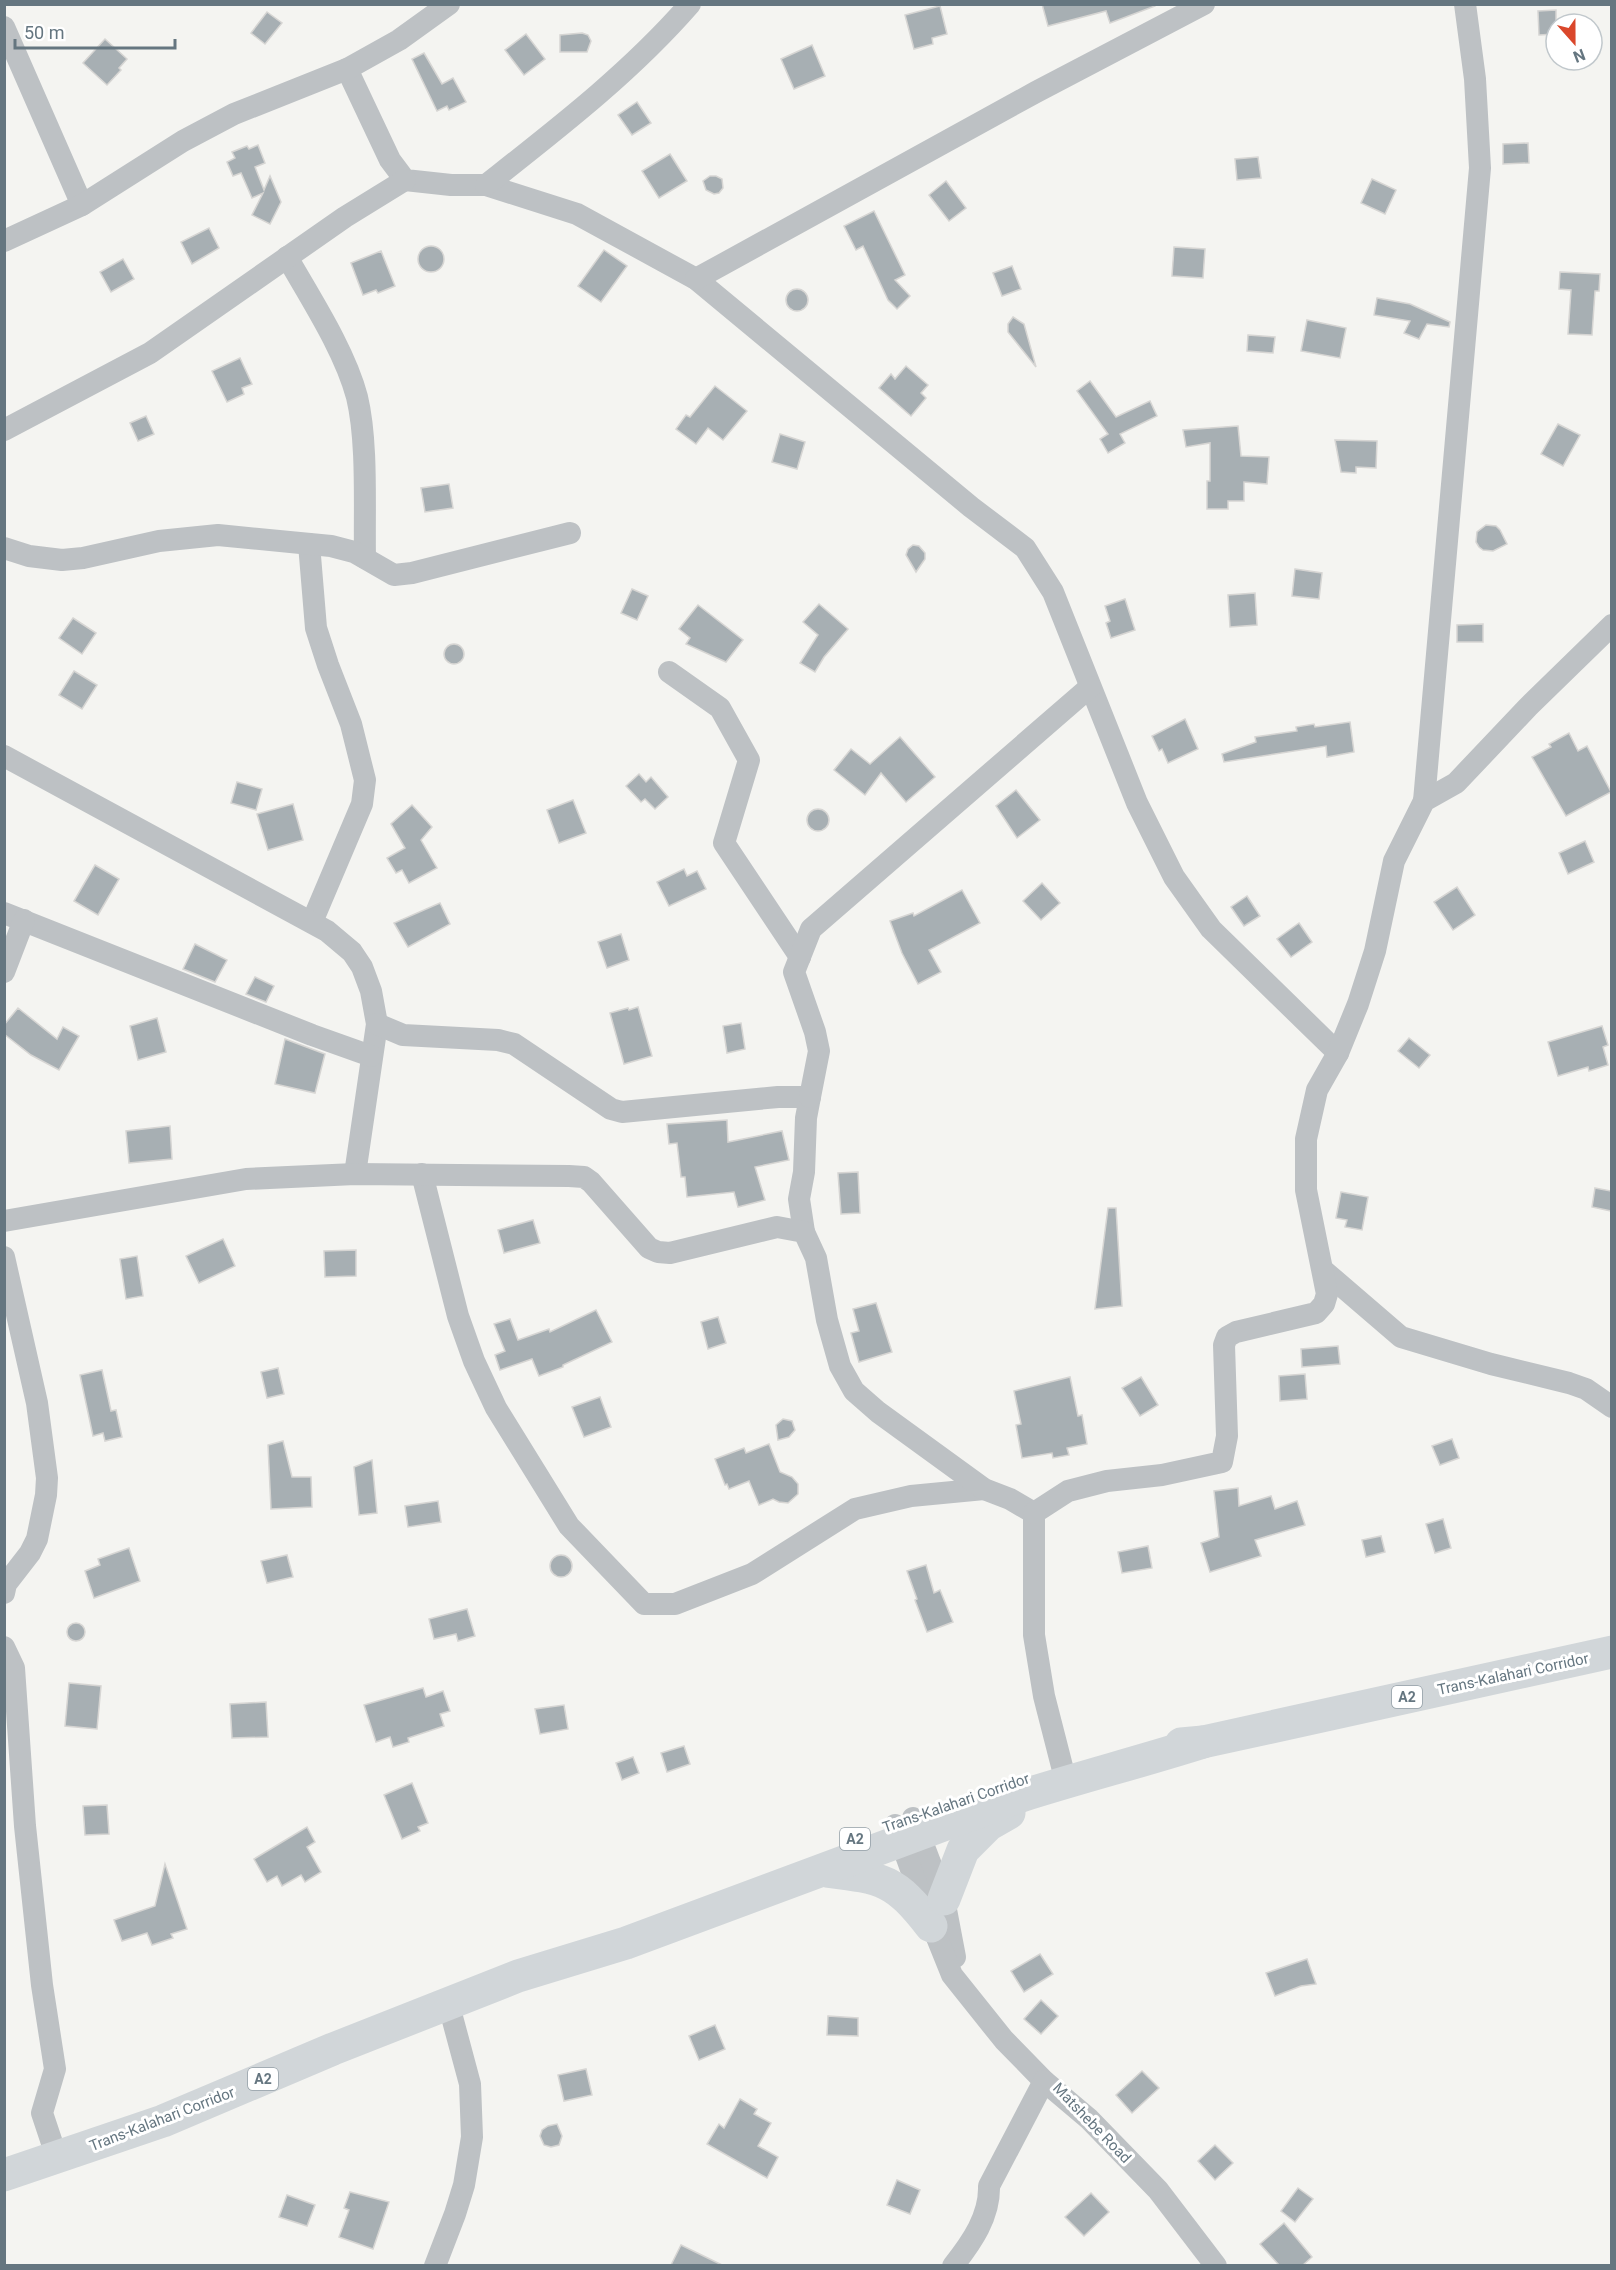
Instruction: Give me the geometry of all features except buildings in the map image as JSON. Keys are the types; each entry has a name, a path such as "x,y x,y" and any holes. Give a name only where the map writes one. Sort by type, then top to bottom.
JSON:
{"highway":[{"name":"Trans-Kalahari Corridor","path":"519,1976 618,1929 743,1884 824,1850 907,1829 1064,1775 1140,1762 1203,1742 1611,1652"},
{"path":"824,1870 865,1875 894,1886 910,1899 938,1912 963,1850 988,1825 1064,1775"},
{"name":"Trans-Kalahari Corridor","path":"4,2175 163,2121 448,2002 519,1976 626,1943 824,1870 907,1829"}],"street":[{"path":"4,242 82,205 183,141 234,114 347,69 399,40 449,4"},
{"path":"486,185 579,111 668,30 690,4"},
{"path":"696,279 1026,98 1204,4"},
{"path":"1034,1513 1068,1491 1107,1481 1162,1475 1222,1462 1227,1436 1224,1345 1227,1337 1236,1332 1316,1313 1324,1304 1327,1294 1306,1190 1306,1139 1317,1090 1338,1053 1374,951 1394,861 1424,801 1480,168 1475,79 1465,4"},
{"path":"4,27 82,205"},
{"path":"347,69 390,160 405,180"},
{"path":"4,429 150,353 286,257 405,180 451,185 486,185 577,214 696,279 972,507 1025,548 1053,592 1137,803 1174,877 1211,929 1338,1053"},
{"path":"286,257 317,309 345,364 357,398 362,434 365,558"},
{"path":"4,548 29,556 62,560 83,558 159,541 218,535 309,544 354,552 394,575 412,573 570,533"},
{"path":"309,544 316,628 351,723 365,780 362,804 312,922"},
{"path":"1424,801 1456,783 1528,706 1611,625"},
{"path":"669,672 720,708 749,760 724,843 800,957"},
{"path":"1034,1513 1010,1499 984,1489 878,1412 854,1391 840,1366 827,1320 816,1258 804,1232 799,1200 804,1172 806,1118 819,1051 815,1032 794,972 811,929 1090,687"},
{"path":"4,756 312,922 352,952 362,967 371,991 377,1024 355,1173"},
{"path":"4,972 14,916 290,1027 371,1056"},
{"path":"377,1024 403,1035 498,1040 514,1044 611,1109 622,1112 778,1097 810,1097"},
{"path":"4,1221 246,1179 355,1173 584,1177 649,1248 658,1252 670,1252 777,1227 804,1232"},
{"path":"422,1174 458,1316 474,1361 496,1408 569,1526 644,1604 675,1604 752,1574 855,1509 911,1496 984,1489"},
{"path":"4,1257 37,1402 47,1478 37,1539 30,1553 6,1584 4,1593"},
{"path":"1323,1270 1401,1337 1491,1364 1569,1383 1586,1389 1611,1407"},
{"path":"1034,1513 1034,1635 1044,1696 1064,1775"},
{"path":"4,1647 14,1668 25,1826 42,1985 55,2069 42,2113 57,2158"},
{"path":"907,1829 938,1912 961,1988 1004,2040 1044,2081 1089,2119 1158,2190 1215,2265"},
{"name":"Matshebe Road","path":"961,1988 1158,2190"},
{"path":"435,2265 464,2185 471,2138 470,2084 448,2002"},
{"path":"953,2265 968,2247 983,2218 989,2201 989,2186 1044,2081"}]}
